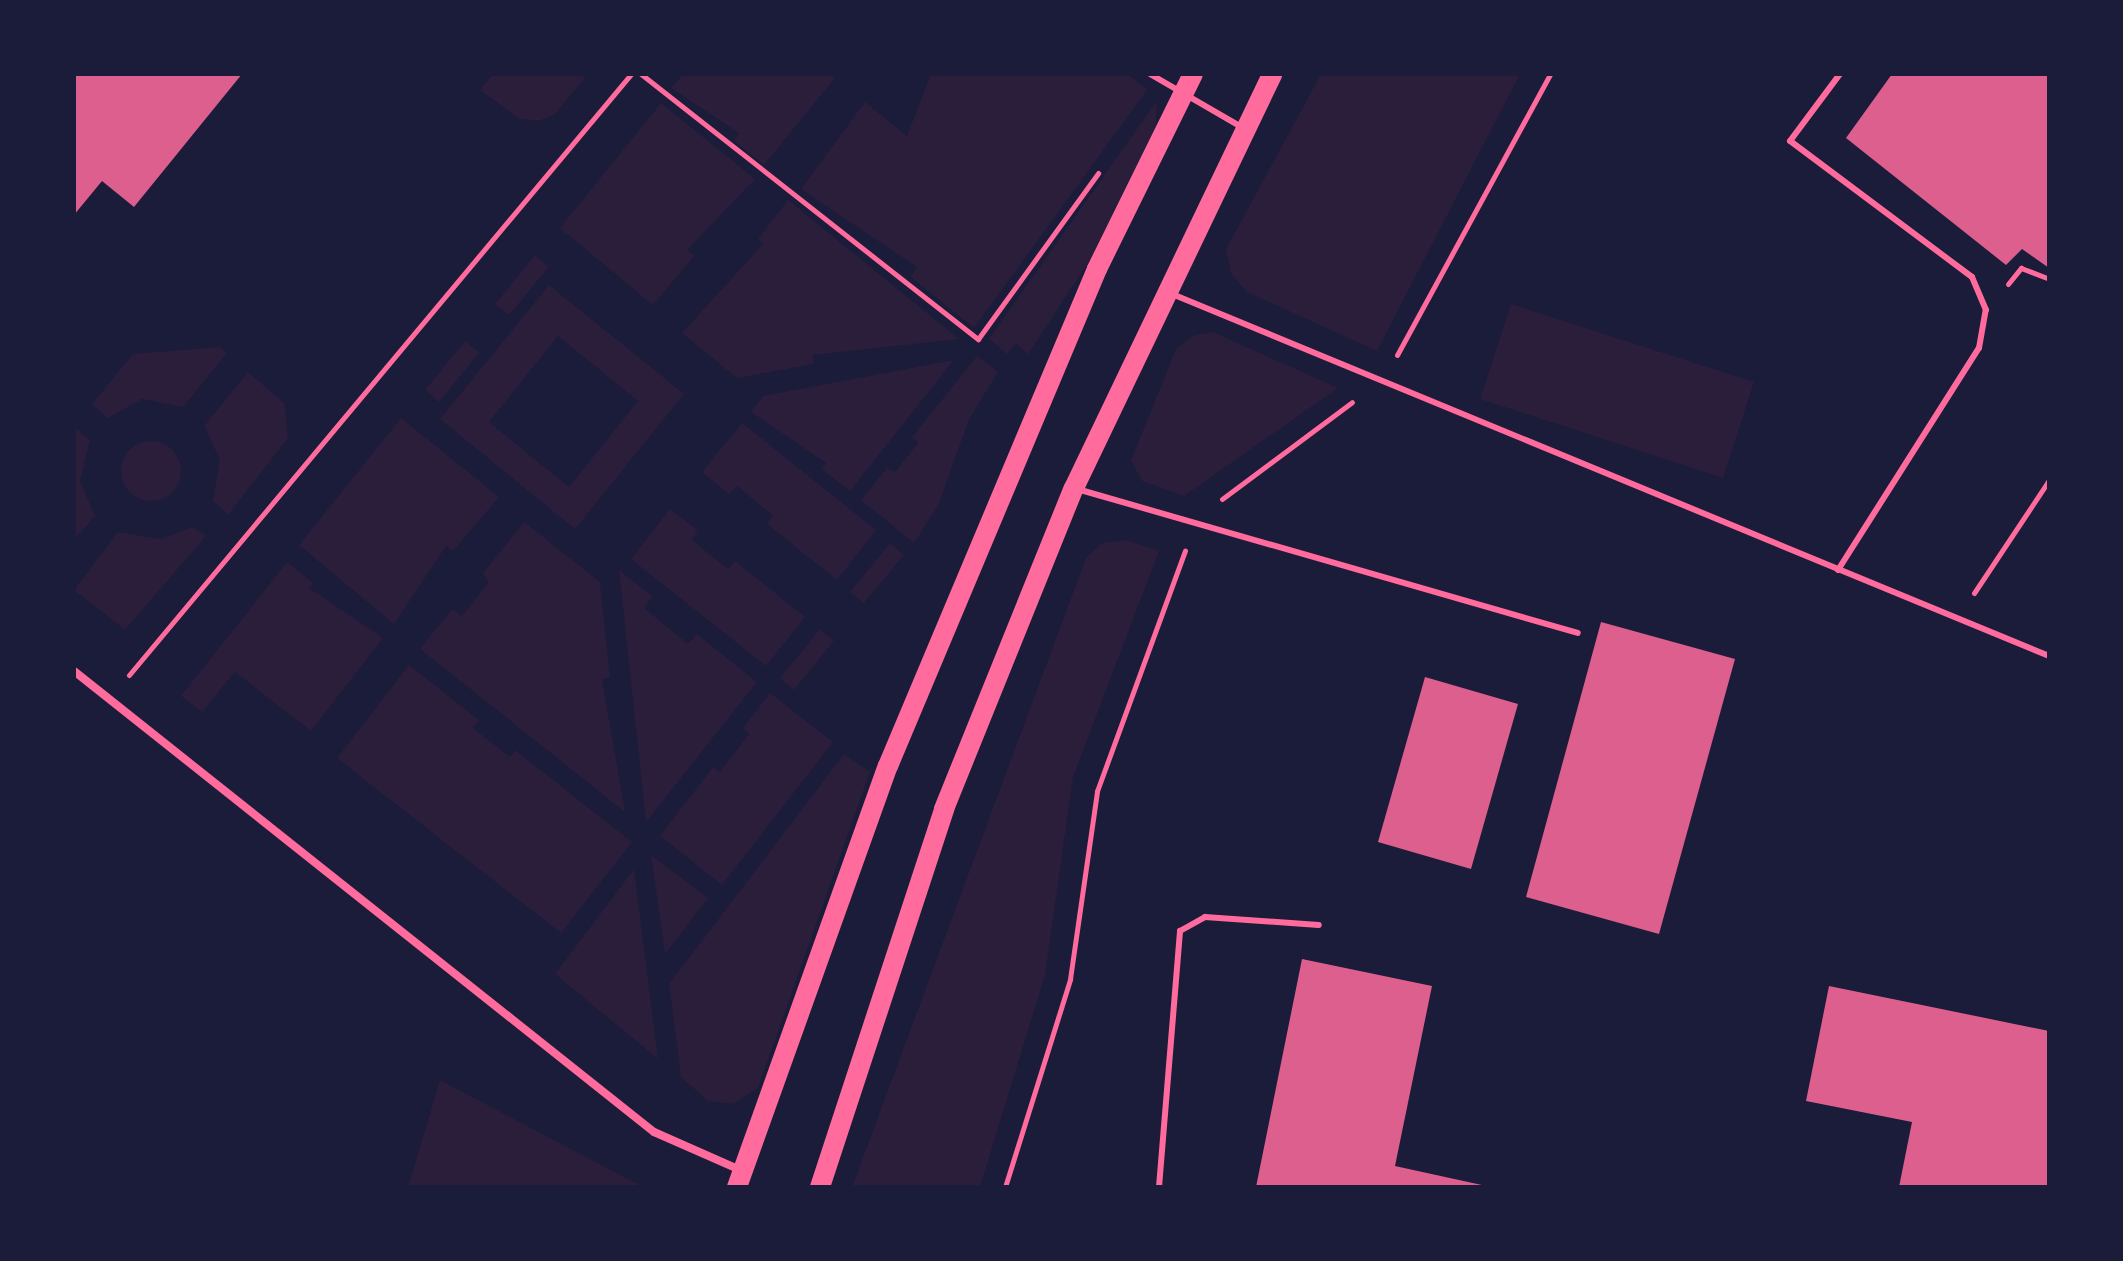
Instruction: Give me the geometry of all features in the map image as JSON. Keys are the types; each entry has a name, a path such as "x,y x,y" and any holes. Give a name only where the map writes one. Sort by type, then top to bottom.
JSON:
{"main road":[{"path":"740,1179 888,766 1078,313 1193,74"},
{"path":"820,1187 944,809 1074,488 1163,291 1272,74"}],"street":[{"path":"74,671 654,1132 740,1179"}],"lane":[{"path":"1150,74 1180,97 1243,128"},
{"path":"1838,570 1979,348 1986,310 1972,277 1790,141 1840,74"},
{"path":"1163,291 1384,379 2049,656"},
{"path":"1074,488 1578,633"},
{"path":"1159,1187 1180,931 1205,917 1319,925"}],"path":[{"path":"108,700 631,74"},
{"path":"641,74 978,339 1107,161"},
{"path":"1218,502 1384,379 1550,74"},
{"path":"2008,284 2021,268 2049,279"},
{"path":"1957,618 2049,480"},
{"path":"1005,1187 1070,979 1097,791 1186,548"}],"shaded area":[{"path":"493,74 588,74 554,115 538,121 519,119 480,90"},
{"path":"683,74 830,74 835,78 764,165 734,141 739,133 671,88"},
{"path":"931,74 1128,74 1147,90 974,328 911,277 917,267 801,189 865,102 907,136"},
{"path":"1321,74 1520,74 1377,351 1247,292 1231,274 1226,249"},
{"path":"1156,102 1156,129 1101,243 1028,354 1016,343 1007,354 989,339"},
{"path":"661,103 755,179 687,250 694,256 653,305 560,228"},
{"path":"788,200 959,339 813,355 813,364 737,378 682,333 763,244 758,239"},
{"path":"535,255 549,267 509,315 495,304"},
{"path":"549,285 684,394 575,529 440,419","holes":["558,336 638,401 569,487 489,422"]},
{"path":"1511,304 1754,382 1723,478 1480,399"},
{"path":"1213,332 1338,388 1184,496 1142,481 1131,460 1176,349 1192,336"},
{"path":"465,341 479,353 439,402 425,390"},
{"path":"220,347 227,353 183,407 142,399 108,418 92,404 133,354"},
{"path":"977,356 998,372 969,419 938,506 914,543 861,500 887,468 895,472 918,443 912,437"},
{"path":"954,360 850,491 822,469 826,463 751,412 763,396"},
{"path":"248,372 285,404 288,438 228,515 213,501 220,460 204,426"},
{"path":"401,418 499,497 453,551 446,546 394,624 299,545"},
{"path":"742,423 876,530 837,580 767,524 773,516 737,486 729,494 702,472"},
{"path":"75,428 90,440 80,481 95,516 74,540"},
{"path":"151,441 163,443 172,450 179,459 179,483 172,492 163,499 151,501 139,499 130,492 123,483 121,471 123,459 130,450 139,443"},
{"path":"670,509 698,530 692,540 728,569 735,561 805,617 766,666 631,559"},
{"path":"524,522 600,582 610,677 602,679 625,812 420,649 452,609 462,616 489,582 483,573"},
{"path":"193,527 206,536 125,630 74,590 118,532 161,539"},
{"path":"1126,540 1159,551 1073,777 1045,975 980,1187 852,1187 1086,558 1102,543"},
{"path":"890,543 904,555 864,603 850,592"},
{"path":"287,562 313,583 309,588 383,638 311,731 235,672 202,712 181,696"},
{"path":"619,570 652,596 644,608 688,644 697,634 757,682 646,822"},
{"path":"820,629 834,641 794,690 780,678"},
{"path":"409,665 479,720 473,728 510,757 515,750 632,842 561,933 337,758"},
{"path":"770,693 833,742 722,885 660,836 713,767 720,772 749,734 743,728"},
{"path":"844,754 870,772 758,1088 733,1104 708,1101 681,1077 669,984"},
{"path":"651,855 708,898 665,954"},
{"path":"634,869 658,1059 555,974"},
{"path":"440,1080 643,1187 408,1187"}],"building":[{"path":"74,74 242,74 134,207 102,181 74,215"},
{"path":"1892,74 2049,74 2049,268 2022,249 2006,265 1846,138"},
{"path":"1601,622 1735,659 1659,934 1526,897"},
{"path":"1425,677 1518,704 1471,869 1378,842"},
{"path":"1302,959 1432,986 1395,1166 1491,1187 1256,1187"},
{"path":"1829,986 2049,1031 2049,1187 1899,1187 1912,1122 1806,1101"}]}
